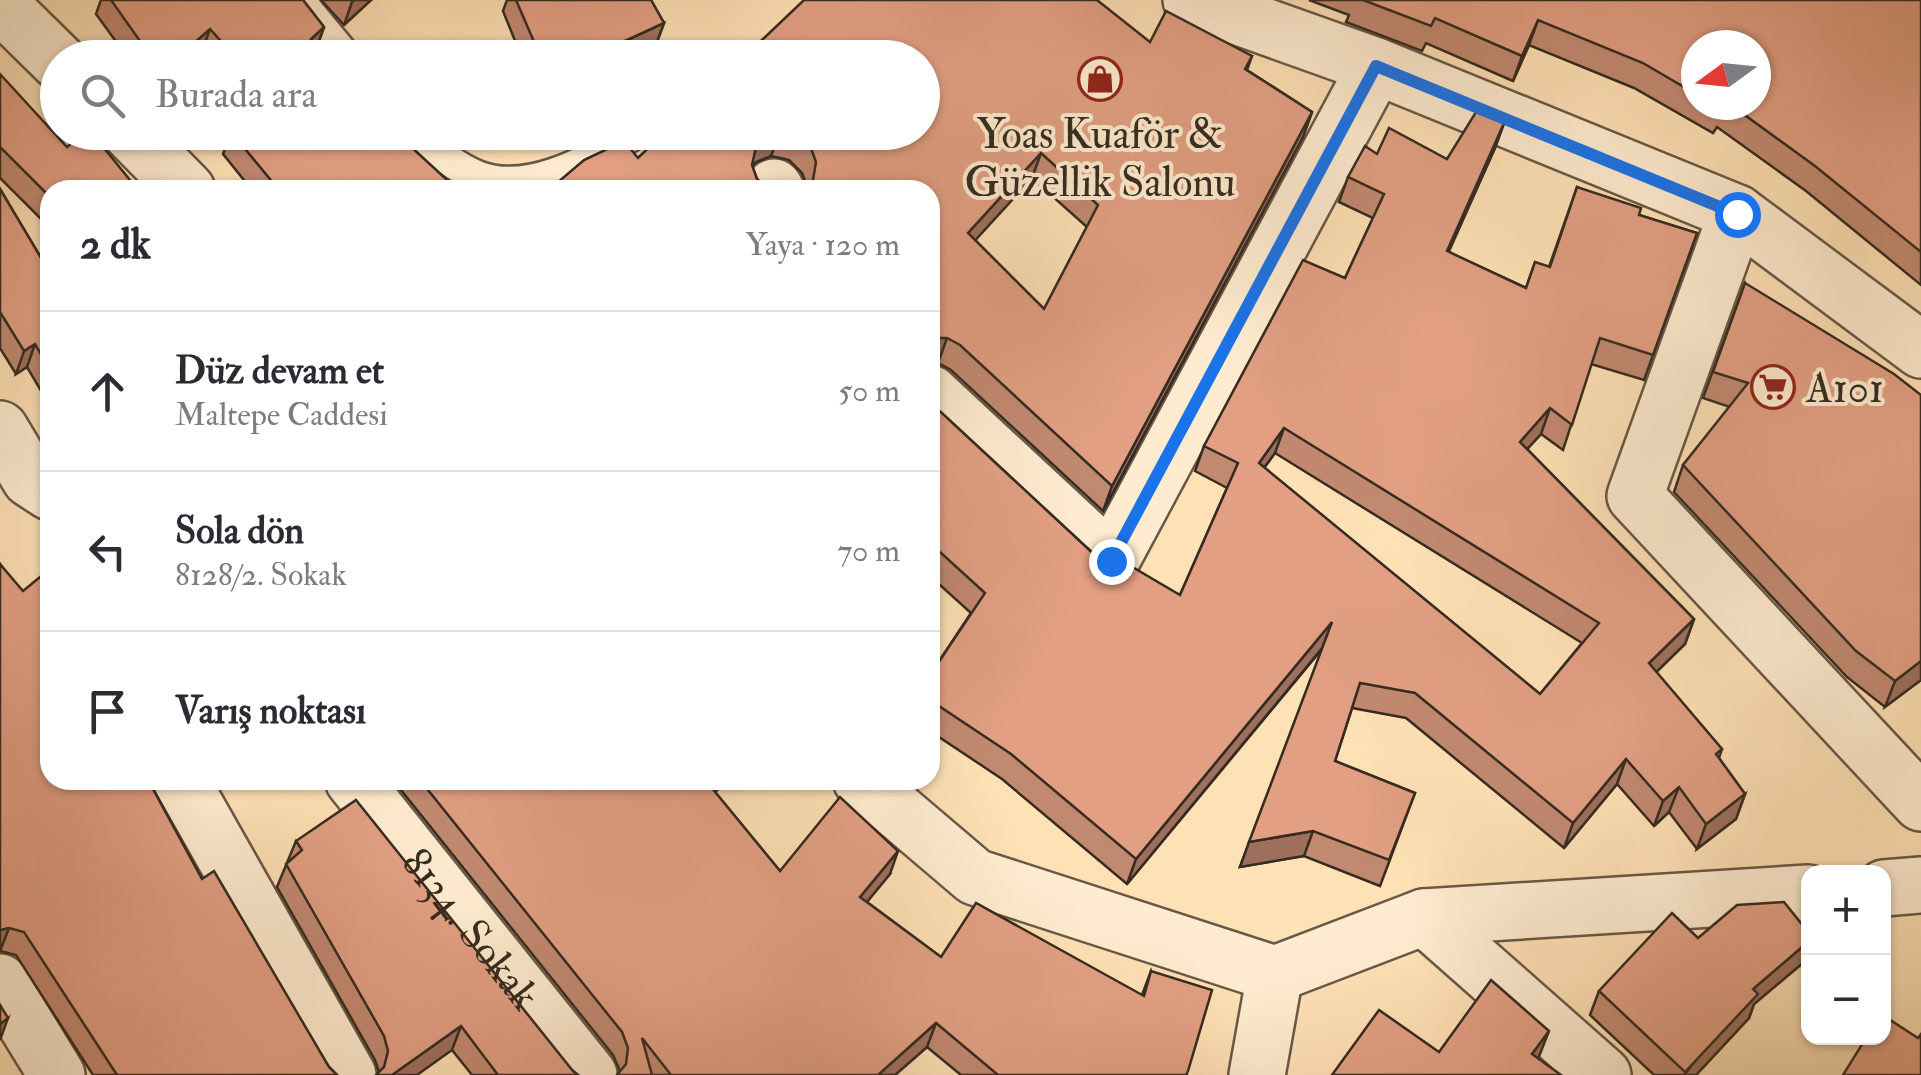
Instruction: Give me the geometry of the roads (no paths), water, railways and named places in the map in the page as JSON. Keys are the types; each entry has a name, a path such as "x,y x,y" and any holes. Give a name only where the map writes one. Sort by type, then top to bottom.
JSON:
{"street":[{"path":"1190,0 1376,66 1737,214 1921,350"},
{"path":"20,8 43,40"},
{"path":"940,402 1111,561 1376,66"},
{"path":"148,150 177,180"},
{"path":"1737,214 1635,496 1921,803"},
{"path":"0,429 40,486"},
{"path":"187,790 348,1075"},
{"name":"8134. Sokak","path":"361,790 590,1075"},
{"path":"874,790 975,876 1276,974 1424,917 1801,892"},
{"path":"1891,887 1921,885"},
{"path":"1424,917 1604,1075"},
{"path":"1257,1075 1276,974"},
{"path":"0,982 57,1075"}],"lane":[{"path":"299,0 332,40"},
{"path":"436,150 458,167 482,178 498,180"},
{"path":"511,180 570,168 604,150"}],"place":[{"name":"Yoas Kuaför & Güzellik Salonu","path":"1100,79"},
{"name":"A101","path":"1773,387"}]}
